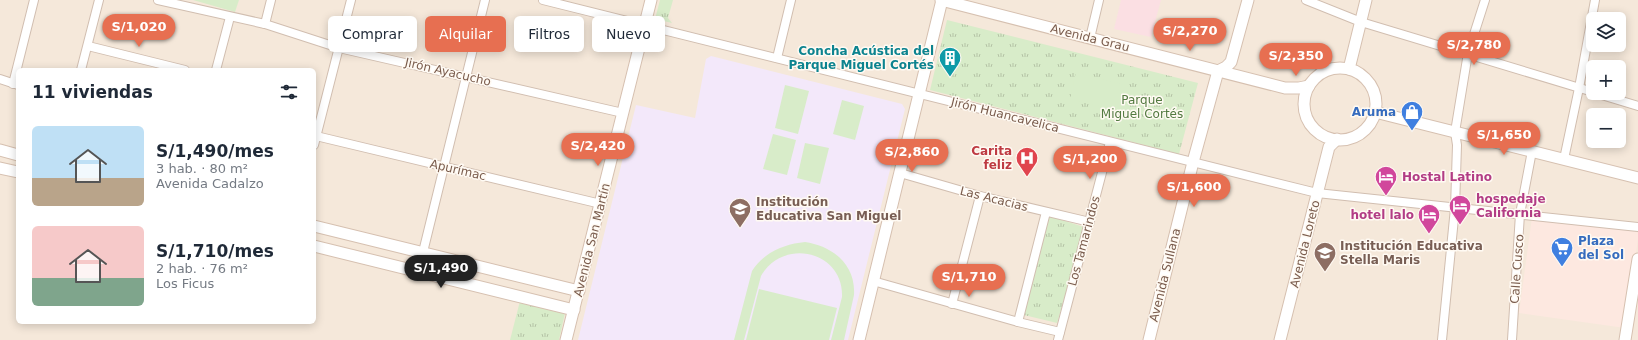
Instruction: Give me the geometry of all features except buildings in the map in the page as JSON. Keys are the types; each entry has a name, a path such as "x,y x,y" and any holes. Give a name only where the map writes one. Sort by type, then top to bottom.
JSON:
{"street":[{"path":"19,68 34,0"},
{"path":"82,68 99,0"},
{"name":"Jirón Ayacucho","path":"158,0 265,24 328,44"},
{"path":"265,24 271,0"},
{"path":"347,16 351,0"},
{"path":"423,252 485,0"},
{"name":"Jirón Huancavelica","path":"543,0 606,16"},
{"name":"Avenida San Martín","path":"647,16 651,0"},
{"path":"777,58 791,0"},
{"path":"859,340 942,0"},
{"name":"Avenida Grau","path":"942,0 1285,88 1309,86"},
{"path":"1090,38 1099,0"},
{"path":"1218,71 1226,67 1231,62 1248,0"},
{"path":"1306,0 1361,22 1468,53 1586,90"},
{"path":"1349,69 1366,0"},
{"path":"1442,340 1455,208 1457,145 1455,132 1468,53 1485,0"},
{"path":"1564,159 1595,0"},
{"path":"217,68 230,17"},
{"name":"Jirón Huancavelica","path":"665,31 1317,193 1638,227"},
{"path":"88,46 176,68"},
{"path":"316,137 338,52"},
{"name":"Jirón Ayacucho","path":"357,52 466,76 623,114"},
{"name":"Avenida San Martín","path":"566,340 638,52"},
{"path":"1340,68 1349,69 1360,74 1368,81 1374,90 1376,101 1375,112 1372,122 1365,130 1357,135 1333,143 1312,125 1305,110 1305,102 1309,86 1315,79 1326,71 1340,68"},
{"name":"Avenida Sullana","path":"1150,340 1218,71"},
{"path":"0,79 16,84"},
{"name":"Avenida Grau","path":"1285,88 1296,94 1305,102"},
{"path":"1618,100 1638,106"},
{"path":"1375,112 1638,178"},
{"name":"Apurímac","path":"316,141 444,167 601,204"},
{"name":"Los Tamarindos","path":"1059,336 1110,142"},
{"name":"Avenida Loreto","path":"1280,340 1317,193 1333,143"},
{"path":"0,150 16,154"},
{"name":"Calle Cusco","path":"1512,340 1520,214 1532,151"},
{"path":"0,168 16,172"},
{"name":"Las Acacias","path":"900,173 980,196 1090,222"},
{"path":"952,304 980,196"},
{"path":"1018,322 1046,212"},
{"path":"316,226 579,291"},
{"path":"316,246 574,310"},
{"path":"1625,340 1638,259"},
{"path":"873,281 1018,322 1059,336"}],"shaded area":[{"path":"0,0 1638,0 1638,340 0,340"},
{"path":"1121,0 1161,0 1151,37 1114,29"},
{"name":"Institución Educativa San Miguel","path":"711,56 902,104 905,109 848,340 578,340 636,105 695,118 706,59"},
{"name":"Plaza del Sol","path":"1532,217 1635,229 1638,233 1638,239 1625,328 1519,313"}],"green space":[{"path":"193,0 239,0 235,12"},
{"path":"660,0 673,0 668,18 672,23 665,21 665,16 656,16"},
{"name":"Parque Miguel Cortés","path":"947,20 1198,83 1179,154 930,90"},
{"path":"1076,72 1125,85 1119,111 1070,99"},
{"path":"785,85 809,91 798,134 775,128"},
{"path":"842,100 864,106 855,140 833,134"},
{"path":"773,134 796,140 787,175 763,169"},
{"path":"805,143 829,148 820,184 797,178"},
{"path":"1049,216 1084,227 1057,323 1024,315"},
{"path":"805,242 815,244 833,252 840,258 851,274 854,284 854,295 844,340 831,340 842,297 840,281 833,269 823,260 810,255 797,253 783,256 771,264 761,276 744,340 734,340 752,271 762,259 775,250 789,245"},
{"path":"759,289 837,308 829,340 746,340"},
{"path":"520,301 565,313 559,340 510,340"}],"place":[{"name":"Concha Acústica del Parque Miguel Cortés","path":"950,78"},
{"name":"Aruma","path":"1412,132"},
{"name":"Carita feliz","path":"1027,178"},
{"name":"Hostal Latino","path":"1386,196"},
{"name":"hospedaje California","path":"1460,226"},
{"name":"Institución Educativa San Miguel","path":"740,228"},
{"name":"hotel lalo","path":"1429,234"},
{"name":"Plaza del Sol","path":"1562,268"},
{"name":"Institución Educativa Stella Maris","path":"1325,272"}]}
